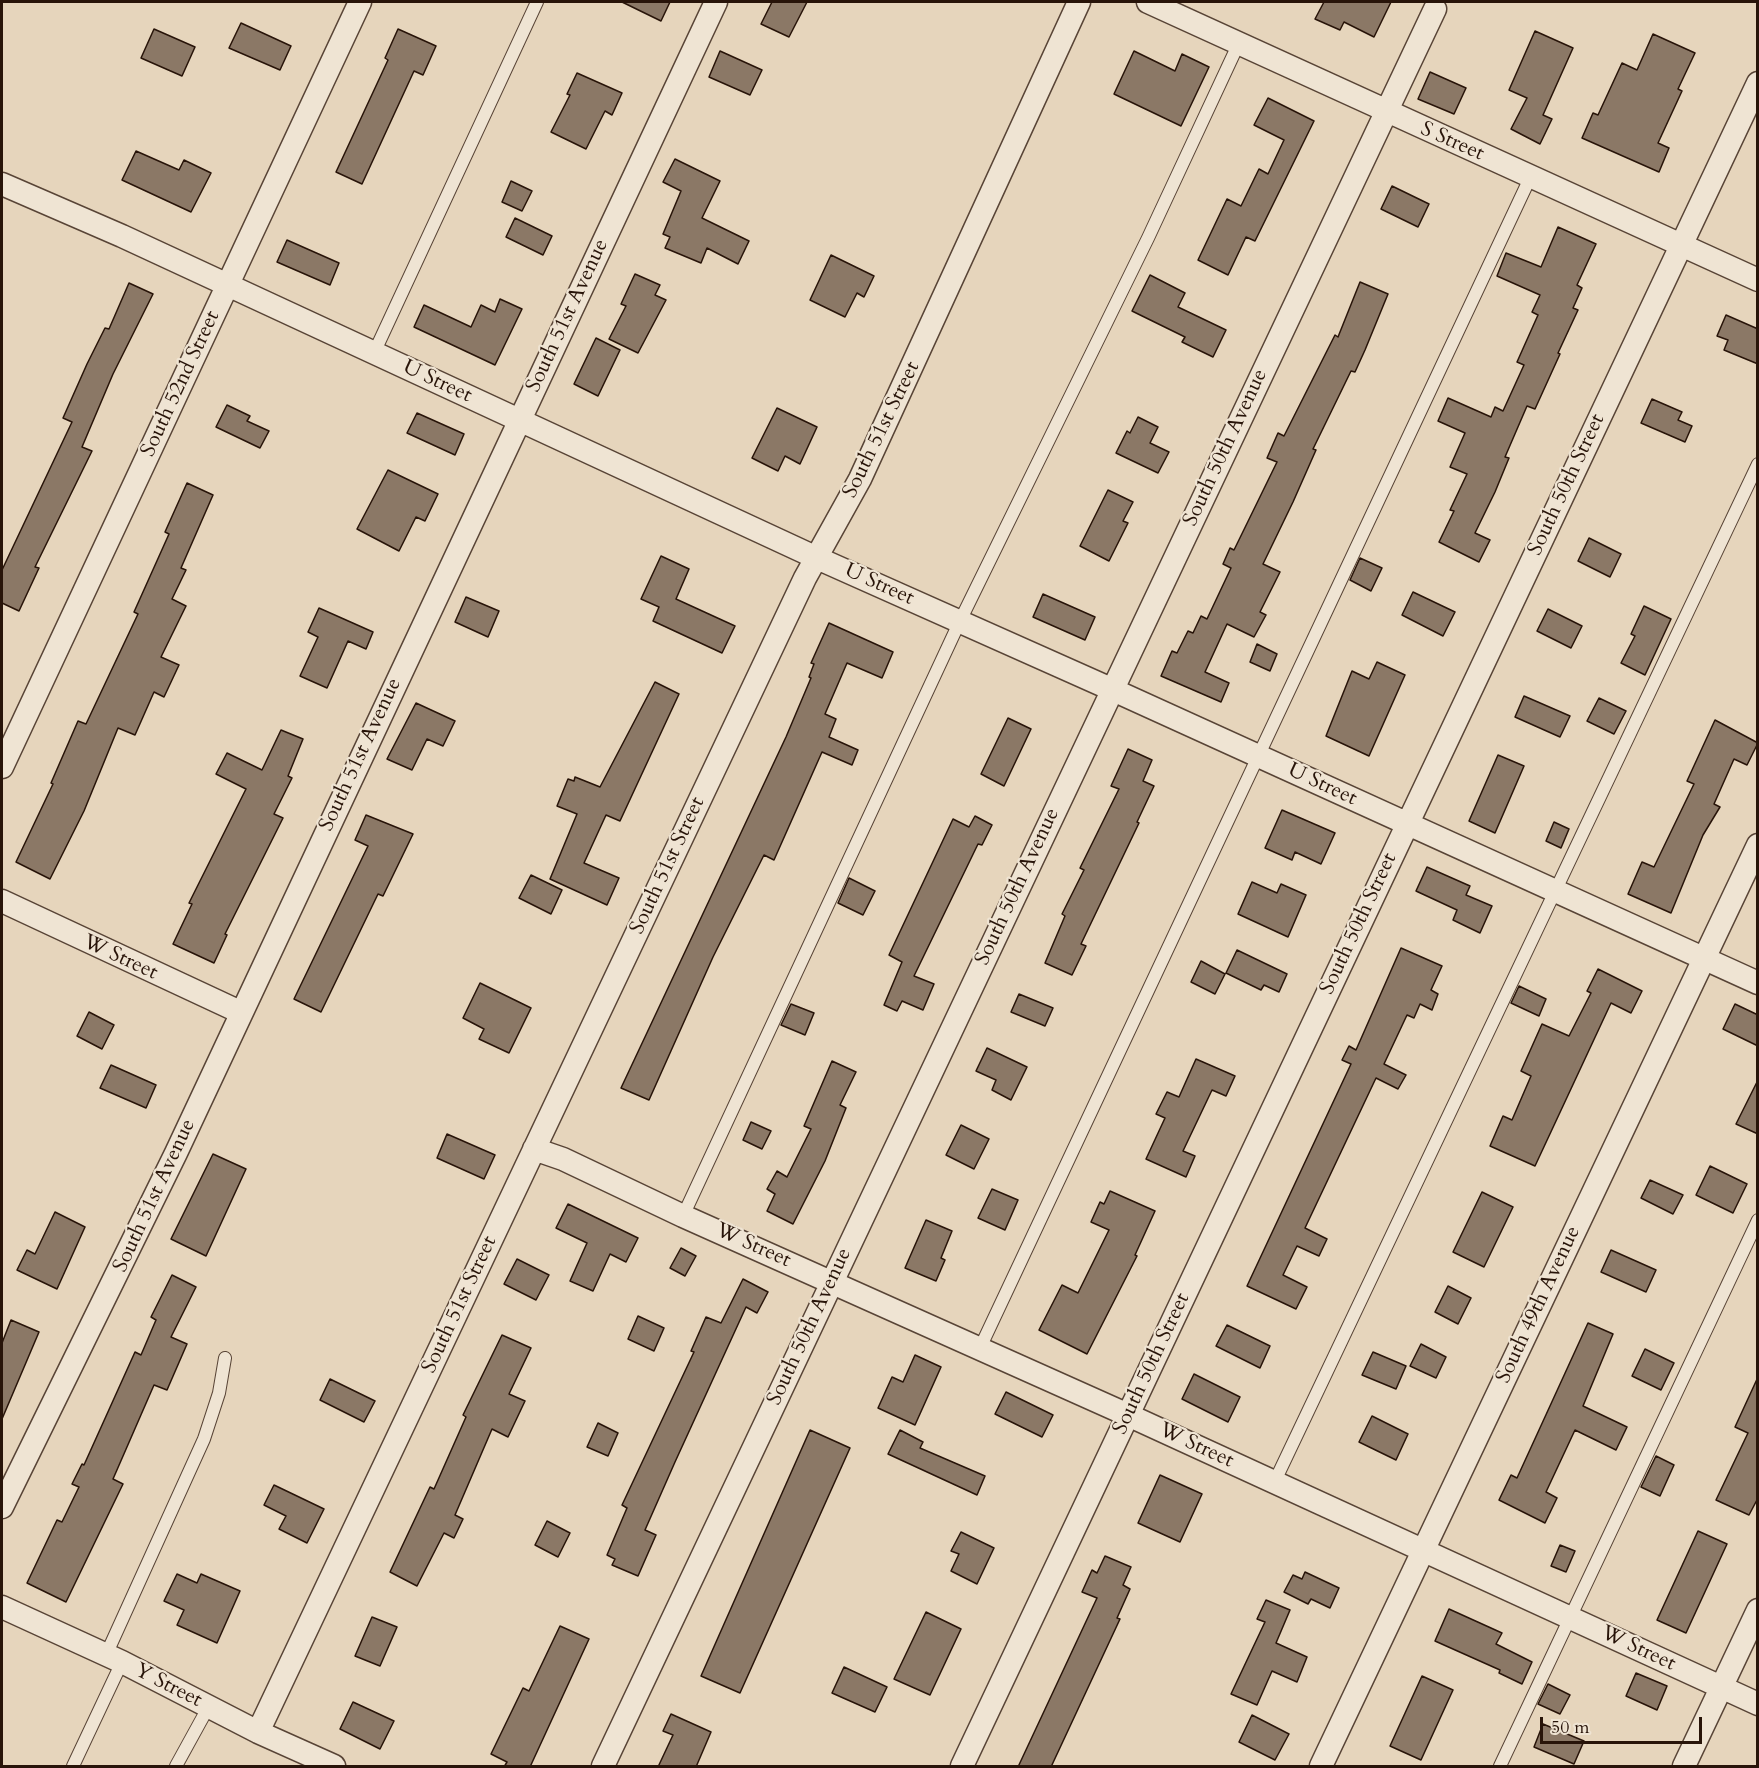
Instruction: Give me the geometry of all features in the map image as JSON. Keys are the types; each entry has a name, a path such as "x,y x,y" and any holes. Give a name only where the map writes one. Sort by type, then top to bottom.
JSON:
{"street":[{"name":"South 52nd Street","path":"2,767 360,2"},
{"name":"South 51st Avenue","path":"2,1507 110,1293 716,2"},
{"name":"South 51st Street","path":"258,1732 805,578 865,468 1079,2"},
{"name":"S Street","path":"1148,2 1238,45 1758,280"},
{"name":"South 50th Avenue","path":"603,1767 1111,689 1435,9"},
{"name":"South 50th Street","path":"962,1767 1758,83"},
{"name":"U Street","path":"2,184 227,285 817,558 1258,755 1758,983"},
{"name":"South 49th Avenue","path":"1322,1767 1758,844"},
{"name":"W Street","path":"2,901 240,1012"},
{"name":"W Street","path":"534,1149 563,1159 683,1216 1128,1415 1758,1704"},
{"name":"Y Street","path":"2,1607 114,1658 258,1732 334,1767"},
{"path":"1684,1767 1758,1610"}],"lane":[{"path":"374,353 537,2"},
{"path":"683,1216 960,621 1148,238 1238,45"},
{"path":"980,1348 1530,178"},
{"path":"1274,1483 1758,464"},
{"path":"1500,1767 1758,1220"},
{"path":"73,1767 114,1658 204,1439 219,1393 225,1358"},
{"path":"176,1767 209,1706"}],"building":[{"path":"622,2 670,2 661,21"},
{"path":"772,2 807,2 789,37 761,24"},
{"path":"1324,2 1391,2 1374,37 1344,22 1340,30 1315,19"},
{"path":"241,23 291,46 280,70 229,48"},
{"path":"154,29 195,47 182,76 141,58"},
{"path":"398,29 436,46 423,75 414,71 362,184 336,172 388,60 385,58"},
{"path":"1535,31 1573,48 1543,115 1552,119 1540,144 1511,129 1527,98 1509,90"},
{"path":"1653,34 1695,53 1678,89 1682,91 1658,143 1669,148 1659,172 1582,138 1593,113 1598,115 1622,63 1637,70"},
{"path":"720,51 762,70 750,95 709,77"},
{"path":"1134,51 1175,71 1182,54 1209,67 1181,126 1114,94"},
{"path":"1430,72 1466,88 1454,114 1418,99"},
{"path":"577,73 622,93 612,115 605,111 586,149 551,132 570,95 567,94"},
{"path":"1268,98 1314,121 1255,241 1246,237 1228,275 1198,260 1227,199 1241,206 1259,169 1268,174 1284,140 1254,125"},
{"path":"136,151 179,170 184,160 211,173 191,212 122,180"},
{"path":"675,159 720,181 702,218 749,241 738,264 707,248 701,263 665,248 670,237 663,234 681,191 663,182"},
{"path":"511,181 532,191 522,211 502,202"},
{"path":"1392,186 1429,204 1418,227 1381,209"},
{"path":"515,218 552,236 543,255 506,237"},
{"path":"1558,227 1596,244 1577,285 1582,288 1573,308 1578,310 1558,353 1560,354 1535,409 1527,406 1505,457 1509,458 1475,533 1490,540 1479,562 1439,542 1454,511 1450,510 1467,474 1450,467 1465,433 1438,421 1448,398 1491,417 1495,407 1503,411 1524,365 1517,362 1538,315 1532,312 1540,295 1497,276 1506,253 1541,267"},
{"path":"287,240 339,263 330,285 277,262"},
{"path":"831,255 874,276 864,297 857,293 845,317 810,300"},
{"path":"635,274 660,285 655,295 666,300 638,353 609,339 626,306 621,304"},
{"path":"1150,275 1185,293 1178,307 1226,330 1213,357 1182,342 1185,337 1132,311"},
{"path":"1360,282 1388,294 1355,372 1351,371 1313,449 1316,450 1263,564 1280,572 1260,612 1266,615 1254,637 1227,624 1205,672 1229,683 1221,702 1161,676 1172,651 1177,653 1188,631 1193,633 1201,616 1207,619 1231,568 1223,564 1230,548 1234,550 1277,462 1267,458 1278,433 1284,436 1335,335 1338,337"},
{"path":"129,283 153,294 113,374 82,447 92,451 35,567 39,568 19,611 2,603 2,570 72,422 63,418 105,328 109,329"},
{"path":"500,299 522,309 495,365 414,327 424,305 471,327 481,305 495,312"},
{"path":"1726,315 1758,329 1758,364 1724,350 1728,340 1717,336"},
{"path":"596,338 620,350 598,396 574,384"},
{"path":"1652,399 1682,412 1678,420 1692,426 1685,442 1641,423"},
{"path":"227,405 250,416 247,421 269,431 260,448 216,427"},
{"path":"777,408 817,427 800,464 785,456 778,471 752,458"},
{"path":"417,413 464,434 455,455 407,433"},
{"path":"1138,417 1158,427 1150,443 1169,452 1158,473 1116,453 1127,431 1130,433"},
{"path":"388,470 438,494 425,521 416,517 399,551 357,529"},
{"path":"187,483 213,495 181,568 186,570 172,599 186,606 161,657 179,665 164,697 154,692 135,735 118,728 84,811 50,879 16,862 53,784 51,783 78,721 86,724 138,614 134,612 169,534 165,532"},
{"path":"1108,490 1133,502 1123,521 1128,523 1109,561 1080,546"},
{"path":"1589,538 1621,554 1610,577 1578,561"},
{"path":"661,556 689,569 676,599 735,626 722,653 653,621 659,607 641,599"},
{"path":"1360,558 1382,568 1371,591 1350,580"},
{"path":"1413,592 1455,612 1443,636 1402,615"},
{"path":"1043,594 1095,617 1085,640 1033,617"},
{"path":"466,597 499,611 488,637 455,622"},
{"path":"1644,606 1671,619 1645,675 1621,663 1635,636 1631,634"},
{"path":"319,608 373,632 366,649 348,641 327,688 300,676 318,637 308,632"},
{"path":"1548,609 1582,626 1571,648 1537,631"},
{"path":"829,623 893,652 882,678 847,663 825,714 836,719 829,737 858,750 852,765 822,752 774,860 764,855 713,957 649,1100 621,1088 786,737 811,678 809,677 814,664 811,663"},
{"path":"1257,644 1277,654 1270,671 1250,662"},
{"path":"1377,662 1405,675 1369,756 1326,736 1352,671 1369,679"},
{"path":"655,682 679,694 620,821 606,815 584,863 619,878 607,905 550,879 577,814 557,806 568,779 574,781 575,777 600,787"},
{"path":"1524,696 1570,716 1560,737 1515,717"},
{"path":"1599,698 1626,711 1614,734 1587,721"},
{"path":"416,703 455,721 443,746 427,739 412,770 387,759"},
{"path":"1008,718 1031,729 1004,786 981,774"},
{"path":"1715,720 1758,743 1747,765 1734,759 1714,804 1720,807 1703,835 1671,913 1628,894 1642,862 1654,867 1694,784 1687,781"},
{"path":"281,730 303,739 288,776 292,778 274,814 283,818 225,934 227,935 214,963 173,944 192,904 189,903 246,789 216,774 227,753 262,770"},
{"path":"1128,749 1152,760 1143,781 1154,786 1137,822 1139,823 1081,944 1086,946 1072,975 1045,963 1065,916 1062,914 1084,870 1080,868 1119,789 1111,786"},
{"path":"1498,755 1524,766 1495,833 1469,821"},
{"path":"1282,810 1335,833 1321,864 1295,852 1292,860 1265,848"},
{"path":"366,815 413,834 383,896 378,894 321,1012 294,999 368,846 355,840"},
{"path":"975,816 992,825 982,845 978,844 914,976 934,984 923,1010 902,1001 897,1011 884,1005 902,962 889,955 953,819 969,827"},
{"path":"1554,822 1569,829 1561,848 1546,841"},
{"path":"1427,867 1470,886 1466,895 1492,906 1480,933 1453,920 1457,910 1416,891"},
{"path":"531,875 562,890 551,914 519,898"},
{"path":"849,878 875,891 863,915 838,903"},
{"path":"1252,882 1277,893 1281,884 1306,895 1288,937 1238,914"},
{"path":"1401,948 1442,966 1431,990 1438,994 1432,1010 1420,1004 1414,1018 1407,1015 1384,1064 1406,1075 1398,1089 1376,1078 1305,1228 1327,1239 1319,1256 1297,1246 1283,1275 1307,1287 1296,1309 1247,1286 1351,1064 1342,1060 1349,1046 1356,1050"},
{"path":"1237,950 1287,974 1279,992 1264,985 1261,990 1226,973"},
{"path":"1201,961 1225,974 1215,994 1191,982"},
{"path":"1598,969 1642,991 1631,1013 1611,1003 1535,1166 1490,1146 1503,1116 1512,1120 1531,1076 1521,1071 1542,1024 1569,1036 1591,993 1587,991"},
{"path":"480,983 531,1008 509,1053 479,1039 484,1029 463,1018"},
{"path":"1519,986 1546,999 1539,1016 1511,1003"},
{"path":"1019,994 1053,1008 1045,1026 1011,1012"},
{"path":"791,1004 814,1013 805,1035 781,1025"},
{"path":"1735,1004 1758,1015 1758,1046 1723,1029"},
{"path":"89,1012 114,1025 102,1049 77,1036"},
{"path":"987,1048 1027,1067 1011,1100 992,1090 996,1080 976,1071"},
{"path":"1196,1059 1235,1076 1226,1096 1212,1090 1183,1151 1195,1156 1186,1177 1146,1159 1165,1118 1156,1114 1167,1092 1179,1097"},
{"path":"832,1061 856,1072 840,1105 846,1108 825,1161 793,1224 767,1211 775,1194 767,1189 777,1171 787,1177 811,1129 804,1126"},
{"path":"111,1065 156,1085 146,1108 100,1088"},
{"path":"1758,1080 1758,1134 1736,1124"},
{"path":"751,1122 771,1131 762,1149 743,1140"},
{"path":"961,1125 989,1139 974,1169 946,1155"},
{"path":"447,1134 495,1155 484,1179 437,1158"},
{"path":"213,1154 246,1169 206,1256 171,1239"},
{"path":"1710,1166 1747,1184 1733,1213 1696,1195"},
{"path":"1650,1180 1683,1195 1673,1214 1641,1198"},
{"path":"992,1189 1018,1200 1005,1230 978,1218"},
{"path":"1110,1191 1155,1211 1135,1255 1137,1256 1087,1354 1039,1330 1062,1285 1078,1293 1109,1230 1091,1222 1100,1202 1104,1204"},
{"path":"1482,1192 1513,1207 1484,1267 1453,1252"},
{"path":"568,1204 638,1238 626,1262 610,1254 593,1291 570,1281 587,1243 556,1228"},
{"path":"55,1212 85,1227 57,1289 17,1270 27,1250 35,1254"},
{"path":"926,1220 952,1231 941,1258 945,1260 936,1281 905,1268"},
{"path":"681,1248 696,1256 685,1276 670,1268"},
{"path":"1611,1250 1656,1270 1646,1292 1601,1272"},
{"path":"517,1259 549,1275 536,1300 504,1284"},
{"path":"172,1275 196,1287 171,1337 187,1344 167,1390 154,1385 113,1479 123,1484 66,1602 27,1583 57,1520 62,1522 79,1487 72,1484 82,1464 84,1465 135,1352 141,1355 156,1320 151,1317"},
{"path":"743,1279 768,1292 757,1313 746,1307 675,1462 645,1530 656,1535 638,1576 612,1565 615,1559 607,1555 627,1508 622,1505 694,1352 691,1351 706,1317 721,1323"},
{"path":"1448,1286 1471,1298 1458,1324 1435,1312"},
{"path":"638,1316 664,1328 654,1351 628,1339"},
{"path":"11,1320 39,1332 2,1419 2,1343"},
{"path":"1588,1323 1613,1334 1583,1406 1627,1427 1616,1450 1575,1430 1546,1492 1557,1498 1545,1523 1499,1500 1511,1475 1517,1478"},
{"path":"1227,1325 1270,1346 1260,1368 1216,1346"},
{"path":"502,1335 531,1348 509,1394 525,1401 508,1437 492,1429 455,1515 463,1519 454,1538 444,1533 417,1586 390,1572 430,1487 434,1489 466,1417 463,1415"},
{"path":"1421,1344 1446,1357 1436,1378 1410,1366"},
{"path":"1645,1349 1674,1363 1661,1390 1632,1376"},
{"path":"1373,1352 1406,1366 1396,1389 1362,1375"},
{"path":"915,1355 941,1367 915,1425 878,1408 892,1377 903,1382"},
{"path":"1194,1374 1240,1397 1228,1422 1182,1399"},
{"path":"1758,1377 1758,1498 1749,1515 1716,1500 1748,1433 1735,1427"},
{"path":"330,1379 375,1401 364,1422 320,1400"},
{"path":"1006,1392 1053,1415 1042,1437 995,1414"},
{"path":"1372,1416 1408,1434 1396,1460 1359,1442"},
{"path":"598,1423 618,1433 608,1456 587,1447"},
{"path":"810,1430 850,1448 740,1693 701,1676"},
{"path":"900,1430 923,1442 920,1448 985,1476 977,1495 888,1454"},
{"path":"1656,1456 1674,1465 1660,1496 1641,1487"},
{"path":"1160,1475 1202,1494 1180,1542 1138,1523"},
{"path":"274,1485 324,1509 307,1543 279,1529 286,1516 264,1505"},
{"path":"547,1521 570,1533 558,1557 535,1545"},
{"path":"1698,1531 1727,1544 1686,1633 1657,1620"},
{"path":"961,1532 994,1548 977,1584 951,1571 959,1554 951,1551"},
{"path":"1560,1545 1575,1551 1566,1572 1551,1566"},
{"path":"1105,1556 1131,1567 1123,1585 1130,1589 1117,1618 1120,1619 1051,1767 1018,1767 1097,1598 1082,1592 1092,1570 1097,1573"},
{"path":"1305,1572 1339,1588 1330,1608 1311,1599 1308,1604 1284,1592 1293,1575 1302,1579"},
{"path":"177,1574 197,1583 201,1574 240,1591 217,1643 177,1625 184,1610 164,1601"},
{"path":"1266,1600 1290,1610 1276,1643 1307,1657 1297,1682 1272,1671 1257,1705 1231,1694 1265,1622 1257,1619"},
{"path":"1449,1609 1502,1633 1496,1644 1532,1662 1522,1684 1499,1673 1500,1670 1435,1641"},
{"path":"926,1612 961,1629 930,1695 894,1679"},
{"path":"372,1617 397,1627 380,1666 355,1656"},
{"path":"560,1626 589,1639 530,1767 504,1767 507,1762 491,1754 523,1688 529,1691"},
{"path":"844,1667 887,1687 875,1712 832,1693"},
{"path":"1636,1673 1667,1686 1657,1710 1626,1696"},
{"path":"1422,1676 1453,1690 1421,1760 1390,1746"},
{"path":"1548,1684 1570,1695 1560,1714 1538,1704"},
{"path":"353,1702 394,1721 380,1749 340,1729"},
{"path":"671,1714 711,1732 696,1767 658,1767 673,1735 663,1731"},
{"path":"1252,1715 1289,1734 1275,1760 1239,1742"},
{"path":"1543,1724 1584,1741 1574,1764 1534,1747"}]}
